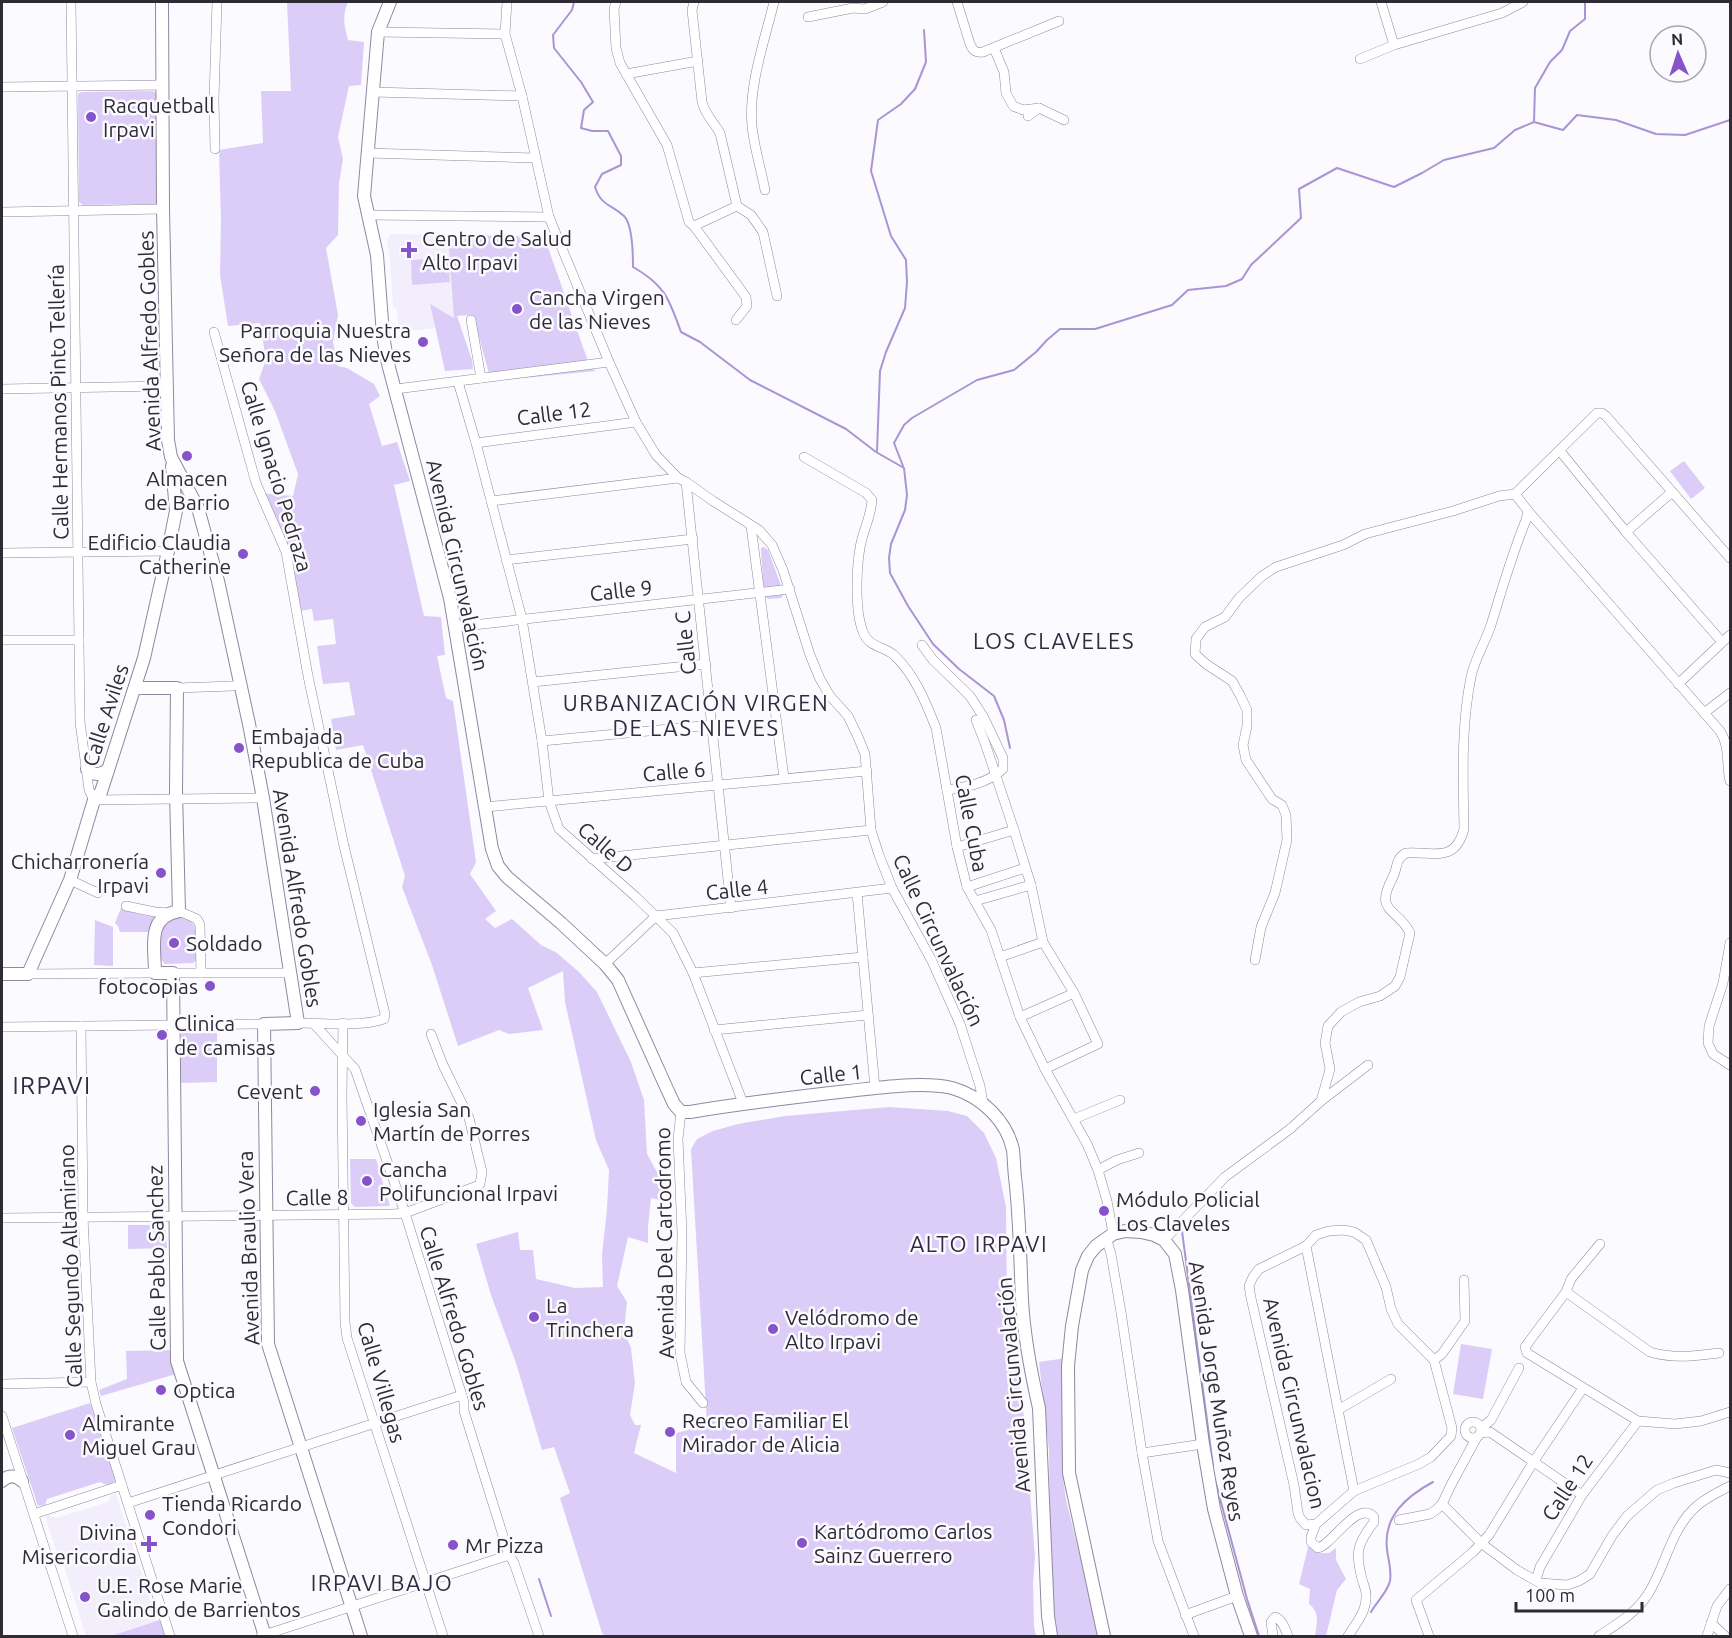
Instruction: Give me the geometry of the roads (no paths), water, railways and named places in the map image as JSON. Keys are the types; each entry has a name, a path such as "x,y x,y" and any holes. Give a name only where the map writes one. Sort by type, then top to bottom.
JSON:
{"street":[{"name":"Calle Hermanos Pinto Tellería","path":"71,2 80,722 89,790 94,800"},
{"name":"Avenida Alfredo Gobles","path":"162,2 168,440 171,457 198,508 218,580 263,798 298,1023"},
{"path":"215,149 217,2"},
{"name":"Avenida Circunvalación","path":"390,2 378,32 364,196 377,255 387,360 450,598 492,849 498,866 507,877 561,923 605,964 618,980 674,1104 681,1112"},
{"name":"Calle Circunvalación","path":"507,2 505,34 522,96 549,217 609,362 636,422 656,456 682,480 759,530 772,545 790,589 810,655 820,679 830,696 848,716 865,754 871,830 892,888 932,961 960,1024 983,1102"},
{"path":"616,2 614,9 616,48 620,63 667,145 689,222 746,297 747,306 736,321"},
{"path":"694,2 692,10 705,114 720,133 737,206 751,215 763,232 777,296"},
{"path":"765,190 752,125 753,100 758,64 774,2"},
{"path":"808,17 852,5 858,9 865,9 883,2"},
{"path":"957,2 973,49 980,53 1059,21"},
{"path":"1381,2 1394,45"},
{"path":"1360,59 1394,45 1502,13 1523,2"},
{"path":"378,32 505,34"},
{"path":"994,48 1004,72 1006,93 1013,106 1023,110 1039,108 1064,120"},
{"path":"626,74 698,61"},
{"path":"2,87 162,85"},
{"path":"373,92 522,96"},
{"path":"1028,116 1039,108"},
{"path":"367,153 536,158"},
{"path":"694,226 737,206"},
{"path":"2,213 164,210"},
{"path":"367,215 549,217"},
{"path":"471,320 481,378"},
{"name":"Calle Ignacio Pedraza","path":"214,332 256,483 286,552 308,676 344,846 386,1014 384,1019 377,1021 343,1023"},
{"path":"396,389 609,362"},
{"name":"Calle D","path":"458,382 522,619 542,741 549,801 559,829 673,933 693,973 743,1103"},
{"path":"2,389 166,386"},
{"path":"1255,960 1261,927 1275,892 1287,840 1286,815 1282,805 1272,799 1246,759 1243,745 1247,726 1247,710 1240,695 1232,681 1206,664 1196,654 1196,639 1205,627 1225,616 1262,576 1276,567 1343,545 1365,534 1453,511 1499,496 1515,494 1597,413 1602,413 1731,558"},
{"name":"Calle 12","path":"476,443 636,422"},
{"path":"1560,451 1626,532 1722,642"},
{"name":"Calle Aviles","path":"28,974 70,880 94,800 101,792 144,658 176,511 171,457"},
{"name":"Calle Cuba","path":"804,457 866,493 872,500 858,566 858,610 863,633 870,642 894,654 916,683 936,728 957,847 967,887 991,930 1020,1017 1098,1170 1107,1201 1111,1254 1158,1541 1194,1636"},
{"path":"491,501 682,480"},
{"name":"Calle C","path":"682,480 693,539 731,908"},
{"path":"1626,532 1671,492"},
{"path":"1515,494 1720,731 1727,744 1728,772 1731,781"},
{"path":"176,511 186,503 198,508"},
{"path":"1321,1101 1330,1068 1325,1043 1328,1026 1341,1012 1359,1002 1380,996 1395,986 1400,977 1410,933 1402,921 1389,910 1386,901 1386,891 1394,876 1398,860 1406,853 1432,855 1444,853 1456,848 1461,839 1464,829 1466,707 1471,679 1528,511"},
{"path":"751,526 784,778"},
{"path":"506,560 693,539"},
{"path":"2,553 168,551"},
{"name":"Calle 9","path":"456,627 790,589"},
{"path":"1677,684 1731,634"},
{"path":"2,640 79,640"},
{"path":"922,645 933,660 970,696 984,718 1003,758 1003,769 996,776 986,781 947,790"},
{"path":"533,682 706,664"},
{"path":"135,688 241,684"},
{"path":"175,912 177,688"},
{"path":"1706,715 1731,693"},
{"path":"976,720 1031,885 1043,942 1074,993 1098,1044 1045,1069"},
{"path":"542,741 712,725"},
{"path":"87,769 97,775 108,770"},
{"name":"Calle 6","path":"485,807 867,771"},
{"path":"94,800 263,798"},
{"path":"592,859 871,830"},
{"path":"957,847 1014,830"},
{"path":"967,887 1025,868"},
{"path":"70,880 98,893"},
{"path":"975,901 1031,885"},
{"name":"Calle 4","path":"656,916 892,888"},
{"path":"856,894 875,1088"},
{"path":"126,906 155,912 175,912 197,919 200,925 201,973"},
{"path":"155,973 155,928 159,920 175,912"},
{"path":"605,964 656,916"},
{"path":"1000,957 1043,942"},
{"path":"1731,943 1727,984 1709,1026 1708,1043 1713,1054 1731,1065"},
{"path":"693,973 862,957"},
{"path":"2,974 291,973"},
{"name":"Calle Pablo Sanchez","path":"173,974 177,1361 263,1636"},
{"path":"1020,1017 1074,993"},
{"path":"714,1030 868,1015"},
{"path":"2,1027 343,1023"},
{"name":"Calle Villegas","path":"343,1023 347,1338 443,1636"},
{"name":"Avenida Braulio Vera","path":"264,1024 268,1344 361,1636"},
{"name":"Calle Alfredo Gobles","path":"314,1024 355,1069 405,1213 509,1555 514,1563 539,1636"},
{"name":"Calle Segundo Altamirano","path":"81,1026 83,1217 91,1382 170,1636"},
{"name":"Calle 8","path":"2,1218 405,1213 477,1186 482,1180 469,1118 443,1065 431,1034"},
{"path":"1164,1240 1226,1177 1290,1129 1321,1101 1368,1065"},
{"name":"Calle 1","path":"681,1112 743,1103 906,1086 951,1088 983,1102"},
{"path":"1074,1119 1120,1100"},
{"name":"Avenida Circunvalación","path":"983,1102 1004,1126 1012,1149 1020,1236 1022,1302 1032,1377 1039,1408 1048,1616 1051,1636"},
{"name":"Avenida Del Cartodromo","path":"681,1112 678,1139 682,1233 680,1353 686,1382 703,1403"},
{"path":"1098,1170 1139,1153"},
{"name":"Avenida Jorge Muñoz Reyes","path":"1110,1236 1125,1231 1154,1235 1164,1240 1175,1254 1214,1509 1237,1596 1251,1636"},
{"name":"Avenida Circunvalacion","path":"1316,1524 1306,1525 1298,1513 1294,1485 1249,1286 1252,1277 1259,1269 1306,1246 1316,1235 1329,1231 1354,1232 1366,1240 1383,1279 1390,1309 1398,1324 1434,1360"},
{"path":"1104,1636 1069,1473 1068,1378 1072,1326 1082,1270 1088,1256 1096,1246 1110,1236"},
{"path":"1600,1244 1571,1279 1566,1292 1525,1347 1527,1353 1638,1420 1675,1424 1731,1412"},
{"path":"1306,1246 1354,1491 1316,1524 1311,1542 1318,1548 1327,1544 1343,1526 1358,1515 1364,1512 1374,1516 1374,1522 1359,1544 1358,1553 1366,1593 1365,1606 1348,1636"},
{"path":"1464,1280 1465,1321 1442,1354 1434,1360 1452,1428 1465,1429 1467,1436 1472,1438 1479,1433 1491,1420 1519,1368"},
{"path":"1566,1292 1650,1352 1662,1356 1689,1357 1719,1353"},
{"path":"1338,1410 1391,1379"},
{"path":"2,1384 91,1382"},
{"path":"1429,1636 1416,1600 1489,1535 1582,1388"},
{"path":"128,1503 462,1395"},
{"path":"2,1416 73,1636"},
{"name":"Calle 12","path":"1536,1580 1540,1567 1582,1495 1638,1420"},
{"name":"Avenida Circunvalacion","path":"1354,1491 1431,1457 1451,1436 1452,1428"},
{"path":"1479,1433 1490,1432 1582,1495"},
{"path":"1400,1520 1430,1514 1442,1504 1479,1433"},
{"path":"1142,1453 1203,1444"},
{"path":"1442,1504 1481,1543 1517,1570 1540,1584 1568,1585 1590,1574 1612,1536 1627,1516 1658,1490 1716,1470 1731,1473"},
{"path":"2,1481 11,1476 18,1477 22,1481"},
{"path":"34,1514 122,1485"},
{"path":"1599,1636 1637,1608 1648,1594 1686,1517 1698,1504 1731,1486"},
{"path":"263,1636 509,1555"},
{"path":"1707,1636 1717,1606 1731,1589"},
{"path":"1185,1615 1237,1596"},
{"path":"1273,1636 1271,1622 1275,1617 1282,1624 1288,1636"},
{"path":"1711,1623 1725,1636"}],"waterway":[{"path":"574,2 572,10 553,35 554,48 581,82 593,102 584,110 581,128 608,131 621,156 621,165 602,174 595,187 600,198 627,220 632,240 633,267 659,287 673,310 681,332 700,342 750,380 846,429 876,452 904,468 907,495 905,510 891,544 890,573 933,644 959,669 994,696 1004,720 1010,748"},
{"path":"1534,122 1535,88 1550,62 1562,50 1570,31 1585,19 1585,2"},
{"path":"877,451 880,371 905,308 907,282 906,260 891,236 871,171 878,120 901,104 915,89 926,62 924,30"},
{"path":"903,466 894,443 904,425 912,418 977,380 1014,370 1060,329 1095,329 1172,305 1188,290 1226,286 1242,279 1251,265 1301,218 1299,189 1337,168 1394,187 1444,160 1494,148 1515,130 1534,122 1563,130 1577,115 1616,120 1656,134 1685,135 1730,120"},
{"path":"1182,1231 1213,1466"},
{"path":"1215,1480 1259,1636"},
{"path":"1371,1612 1390,1581 1387,1537 1393,1517 1406,1501 1433,1482"},
{"path":"539,1579 551,1616"}],"place":[{"name":"Racquetball Irpavi","path":"91,117"},
{"name":"Centro de Salud Alto Irpavi","path":"409,250"},
{"name":"Cancha Virgen de las Nieves","path":"517,309"},
{"name":"Parroquia Nuestra Señora de las Nieves","path":"423,342"},
{"name":"Almacen de Barrio","path":"187,456"},
{"name":"Edificio Claudia Catherine","path":"243,554"},
{"name":"Embajada Republica de Cuba","path":"239,748"},
{"name":"Chicharronería Irpavi","path":"161,873"},
{"name":"Soldado","path":"174,943"},
{"name":"fotocopias","path":"210,986"},
{"name":"Clinica de camisas","path":"162,1035"},
{"name":"Cevent","path":"315,1091"},
{"name":"Iglesia San Martín de Porres","path":"361,1121"},
{"name":"Cancha Polifuncional Irpavi","path":"367,1181"},
{"name":"Módulo Policial Los Claveles","path":"1104,1211"},
{"name":"La Trinchera","path":"534,1317"},
{"name":"Velódromo de Alto Irpavi","path":"773,1329"},
{"name":"Optica","path":"161,1390"},
{"name":"Recreo Familiar El Mirador de Alicia","path":"670,1432"},
{"name":"Almirante Miguel Grau","path":"70,1435"},
{"name":"Tienda Ricardo Condori","path":"150,1515"},
{"name":"Kartódromo Carlos Sainz Guerrero","path":"802,1543"},
{"name":"Divina Misericordia","path":"149,1544"},
{"name":"Mr Pizza","path":"453,1545"},
{"name":"U.E. Rose Marie Galindo de Barrientos","path":"85,1597"}],"district":[{"name":"LOS CLAVELES","path":"1054,640"},
{"name":"URBANIZACIÓN VIRGEN DE LAS NIEVES","path":"696,714"},
{"name":"IRPAVI","path":"52,1085"},
{"name":"ALTO IRPAVI","path":"979,1243"},
{"name":"IRPAVI BAJO","path":"382,1582"}]}
